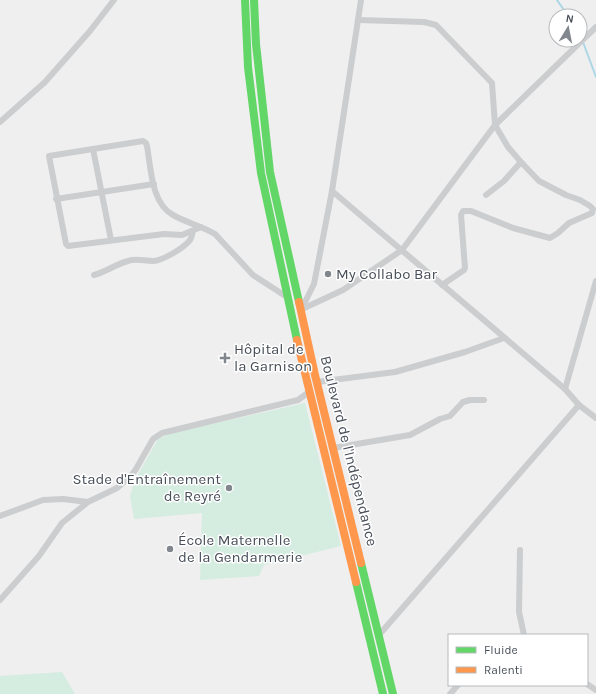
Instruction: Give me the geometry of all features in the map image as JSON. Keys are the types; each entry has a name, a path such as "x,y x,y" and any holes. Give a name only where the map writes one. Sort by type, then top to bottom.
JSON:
{"main road":[{"name":"Boulevard de l'Indépendance","path":"245,0 248,67 261,173 309,392 383,694"},
{"name":"Boulevard de l'Indépendance","path":"254,0 256,44 270,172 317,382 393,694"}],"street":[{"path":"0,122 45,82 90,32 114,0"},
{"path":"300,308 304,304 314,284 332,191 361,0"},
{"path":"358,20 424,22 436,25 492,83 495,125 508,147 539,181 590,206 593,209 592,213 570,223 550,238 513,228 471,211 463,211 461,215 465,268 442,285"},
{"path":"300,308 343,290 402,250 495,125 596,27"},
{"path":"201,227 178,236 164,234 71,246 66,244 56,199 49,156 139,141 146,143 158,197 167,211 178,218 201,227 216,234 253,275 287,297"},
{"path":"93,149 111,240"},
{"path":"486,195 504,181 521,162"},
{"path":"56,199 154,184"},
{"path":"332,191 565,389 579,404 596,418"},
{"path":"94,275 102,273 127,261 159,260 187,244 193,231"},
{"path":"565,389 596,281"},
{"path":"317,382 395,372 465,352 504,338"},
{"path":"0,600 39,556 62,523 88,502 117,488 131,476 153,439 162,433 298,400 309,392"},
{"path":"333,448 410,435 440,419 450,416 463,402 470,400 484,400"},
{"path":"379,635 579,404"},
{"path":"0,516 43,500 63,499 88,502"},
{"path":"520,550 519,612 524,634"},
{"path":"450,694 457,686"}],"green space":[{"name":"Stade d'Entraînement de Reyré","path":"305,403 341,546 264,565 259,576 200,580 202,513 134,519 130,496 135,480 158,439 171,433"},
{"path":"62,672 75,694 0,694 0,676"}],"waterway":[{"path":"557,0 562,8"},
{"path":"585,48 596,77"}],"traffic: fast":[{"path":"245,0 248,67 261,173 297,340"},
{"path":"254,0 256,44 270,172 299,302"},
{"path":"361,563 393,694"},
{"path":"356,582 383,694"}],"traffic: slow":[{"path":"299,302 315,375 361,563"},
{"path":"297,340 356,582"}],"place":[{"name":"My Collabo Bar","path":"328,274"},
{"name":"Hôpital de la Garnison","path":"225,358"},
{"name":"Stade d'Entraînement de Reyré","path":"229,488"},
{"name":"École Maternelle de la Gendarmerie","path":"170,549"}]}
